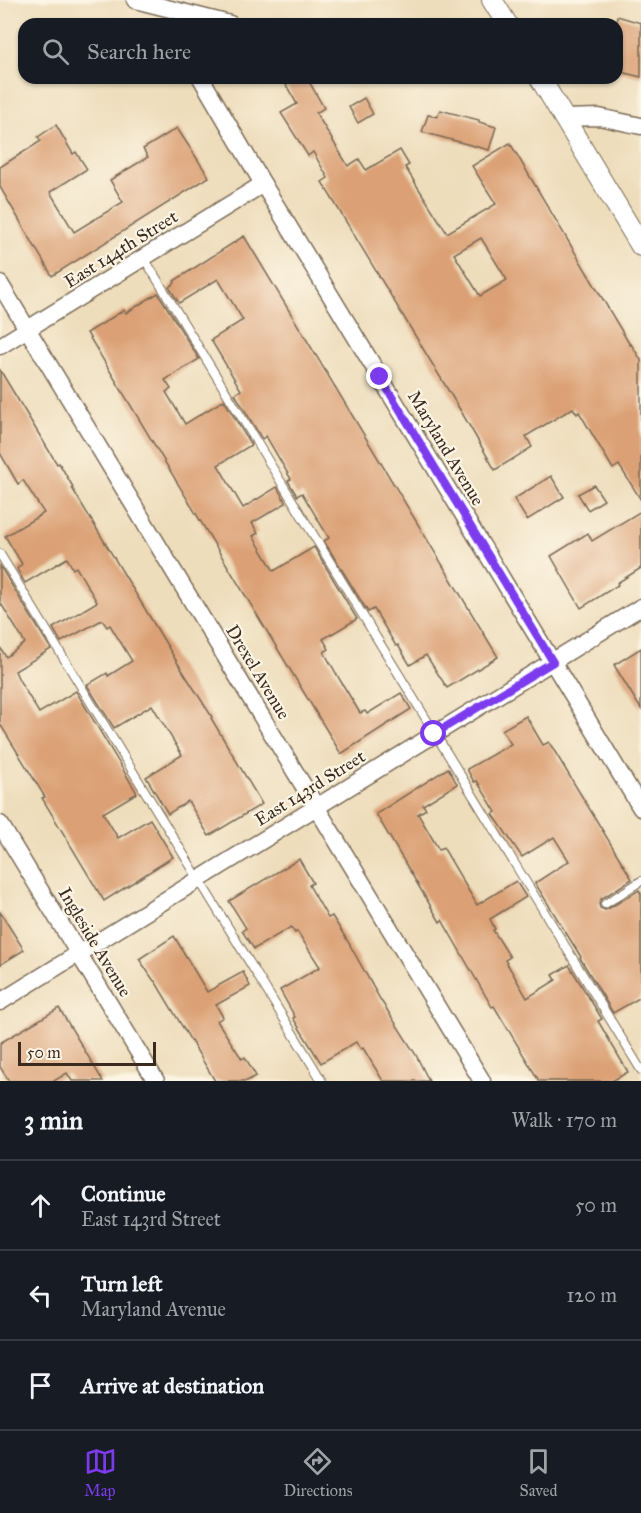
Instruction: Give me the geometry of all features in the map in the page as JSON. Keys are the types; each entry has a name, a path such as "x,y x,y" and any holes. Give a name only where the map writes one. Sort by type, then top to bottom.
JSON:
{"street":[{"path":"135,0 194,18"},
{"path":"492,0 503,18"},
{"name":"Maryland Avenue","path":"205,84 641,808"},
{"path":"544,84 641,246"},
{"path":"565,117 599,117 641,126"},
{"name":"East 144th Street","path":"0,346 263,184"},
{"name":"Drexel Avenue","path":"0,284 482,1081"},
{"name":"East 143rd Street","path":"0,1002 641,608"},
{"name":"Ingleside Avenue","path":"0,824 156,1081"}],"lane":[{"path":"144,258 641,1070"},
{"path":"0,554 322,1081"},
{"path":"605,904 641,881"}],"building":[{"path":"617,16 641,23 641,77 623,72 623,18 617,18"},
{"path":"310,84 324,108 316,113 348,166 359,159 366,170 400,150 409,165 405,167 447,233 496,204 472,166 510,143 641,360 641,500 619,465 613,469 579,412 577,414 573,408 526,436 532,447 495,470 322,182 328,178 313,152 308,156 281,113 297,104 286,85","holes":["481,238 507,280 480,296 454,254"]},
{"path":"364,98 373,114 358,123 349,107"},
{"path":"440,110 496,127 489,150 422,132 428,115 437,117"},
{"path":"56,125 73,154 76,152 87,169 50,192 74,232 123,202 110,180 148,157 143,149 177,128 209,177 52,276 0,187 0,167 41,141 38,137"},
{"path":"244,236 498,657 447,688 426,655 410,665 374,609 368,612 324,541 329,538 302,493 297,496 288,481 291,479 266,436 262,439 235,394 241,390 211,340 243,320 218,279 179,303 169,287 175,283 174,281"},
{"path":"158,293 199,359 165,380 171,389 166,392 185,424 224,400 251,445 218,465 243,508 277,487 286,503 252,523 258,533 253,536 274,571 314,547 357,619 323,639 329,649 324,652 360,713 365,711 367,714 401,693 411,709 341,754 87,333 124,310 126,313"},
{"path":"0,370 57,464 59,463 262,804 209,836 188,801 168,814 146,777 182,755 152,705 114,728 87,685 107,673 108,676 132,661 110,625 107,627 102,620 61,642 53,628 97,602 76,567 73,569 67,558 25,583 17,569 22,564 5,536 44,513 23,480 18,484 0,453"},
{"path":"551,476 564,497 527,520 514,499"},
{"path":"594,485 604,500 588,510 578,494"},
{"path":"641,511 641,568 581,608 551,556 588,533 592,541"},
{"path":"0,566 51,649 15,671 19,680 39,713 76,691 137,793 103,813 118,838 150,819 173,857 104,901 42,798 45,797 0,724 0,647 6,657 25,643 0,602"},
{"path":"641,648 641,709 614,665"},
{"path":"526,716 543,745 549,742 632,879 601,899 600,908 608,909 639,890 641,894 641,997 613,1013 535,883 569,861 554,837 522,857 493,814 496,812 477,781 474,782 467,769 511,744 502,730"},
{"path":"448,768 457,784 423,805 426,809 418,814 439,850 443,847 477,905 516,881 526,897 490,919 495,929 493,930 510,957 505,960 527,998 556,980 553,975 569,965 602,1019 598,1021 628,1072 612,1081 539,1081 376,814"},
{"path":"299,859 313,883 309,885 328,918 332,916 347,940 380,999 416,1055 429,1081 383,1081 363,1048 361,1049 356,1042 321,1063 293,1018 295,1017 280,990 320,967 297,931 295,933 291,927 254,949 242,931 246,928 229,901"},
{"path":"0,912 24,950 0,965"},
{"path":"174,936 207,992 243,972 250,986 216,1005 223,1017 217,1021 242,1059 245,1057 256,1076 247,1081 215,1081 155,981 139,959"},
{"path":"59,1008 103,1081 72,1081 67,1073 54,1081 9,1081 0,1067 0,1043"}],"route":[{"path":"380,377 553,662 434,734"}]}
